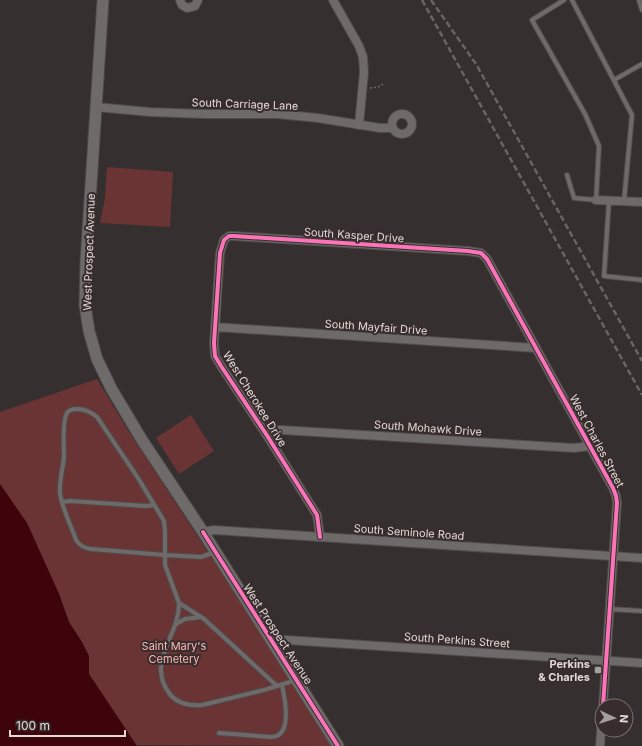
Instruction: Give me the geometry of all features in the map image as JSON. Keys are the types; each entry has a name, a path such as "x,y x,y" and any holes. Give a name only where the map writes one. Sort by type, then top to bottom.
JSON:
{"main road":[{"name":"West Prospect Avenue","path":"103,0 85,295 86,316 97,359 111,388 142,440 203,532 338,746"}],"street":[{"path":"180,0 182,5 189,8 195,6 198,0"},
{"path":"333,0 362,52 364,64 359,125"},
{"name":"South Carriage Lane","path":"96,107 150,112 277,114 392,128"},
{"path":"596,200 642,202"},
{"name":"South Kasper Drive","path":"226,238 234,236 460,250 480,253"},
{"name":"West Cherokee Drive","path":"226,238 222,243 220,253 215,327 215,356 317,516 320,537"},
{"name":"West Charles Street","path":"480,253 487,259 616,496 617,503 604,698"},
{"name":"South Mayfair Drive","path":"215,327 536,348"},
{"name":"South Mohawk Drive","path":"266,434 275,430 282,430 574,448 590,446"},
{"name":"South Seminole Road","path":"203,532 214,530 642,558"},
{"name":"South Perkins Street","path":"271,639 642,663"}],"lane":[{"path":"564,0 532,20 585,114 600,146 596,200 574,198 567,175"},
{"path":"572,0 632,115 624,202"},
{"path":"639,0 642,10"},
{"path":"614,80 642,64"},
{"path":"609,201 604,276 642,280"},
{"path":"215,552 201,557 165,555 85,548 79,544 76,540 62,502 60,485 64,457 66,414 70,410 76,409 90,412 97,417 138,478 164,521 165,532 165,555 165,565 179,603 176,624 163,654 161,677 164,687 171,696 184,704 202,705 282,685 297,679"},
{"path":"62,502 70,501 146,506 154,505"},
{"path":"179,603 201,617 277,686"},
{"path":"609,608 642,611"},
{"path":"176,624 186,619 201,617"},
{"path":"219,733 271,737 280,735 284,728 286,716 282,685"}],"path":[{"path":"362,88 376,88 383,84"}],"green space":[{"path":"107,167 173,172 170,227 100,223 105,198"},
{"name":"Saint Mary's Cemetery","path":"97,379 129,432 234,592 332,746 136,745 89,674 89,656 69,622 59,594 27,523 0,484 0,412"},
{"path":"191,415 214,451 179,474 156,438"}],"shaded area":[{"path":"0,484 27,523 59,594 69,622 89,656 89,674 137,746 0,746"}],"railway":[{"path":"422,0 642,395"},
{"path":"431,0 476,64 642,361"}],"cycle path":[{"path":"320,537 317,515 215,356 214,343 220,253 224,240 229,236 234,236 481,253 487,259 616,496 617,503 604,698"},
{"path":"203,532 338,746"}],"place":[{"name":"Perkins & Charles","path":"598,670"}]}
